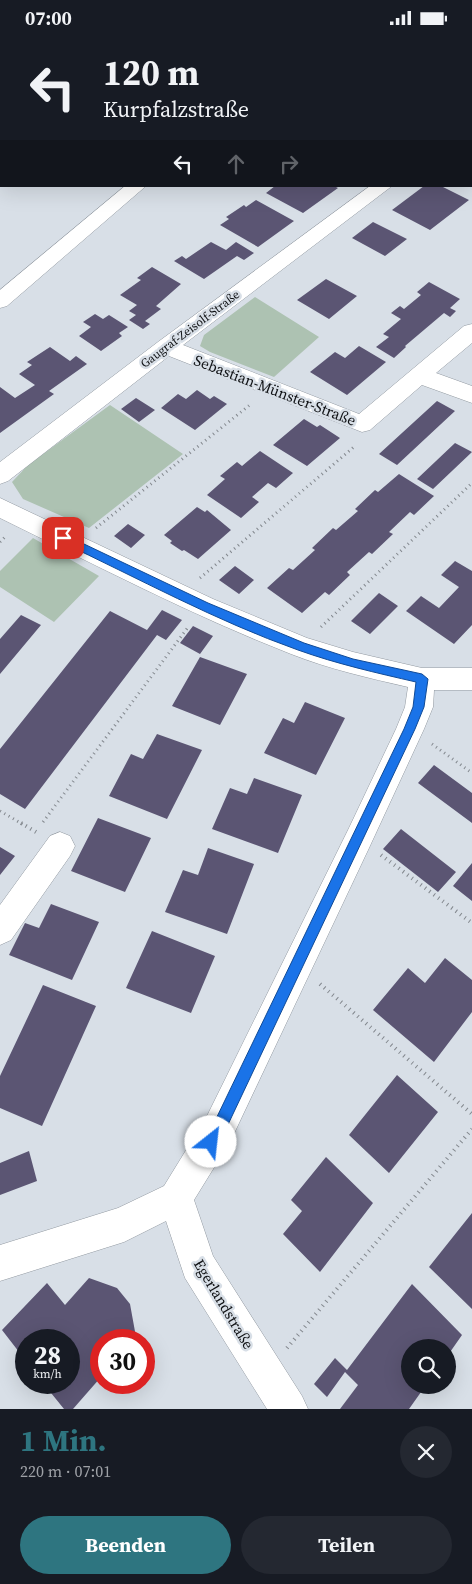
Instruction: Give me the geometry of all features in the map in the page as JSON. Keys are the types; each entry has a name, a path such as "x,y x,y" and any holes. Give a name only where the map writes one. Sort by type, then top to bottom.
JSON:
{"street":[{"path":"0,301 136,187"},
{"name":"Gaugraf-Zeisolf-Straße","path":"0,475 166,347 382,187"},
{"name":"Sebastian-Münster-Straße","path":"166,347 362,424 420,377 472,331"},
{"path":"420,377 472,395"},
{"path":"0,507 204,606 301,647 353,663 422,679 472,679"},
{"path":"0,1263 124,1224 176,1198 219,1128 359,839 410,729 418,707 422,679"},
{"path":"0,930 48,839"},
{"name":"Egerlandstraße","path":"176,1198 198,1265 289,1409"}],"path":[{"path":"98,527 271,388"},
{"path":"198,579 362,439 362,424"},
{"path":"318,630 472,483"},
{"path":"0,811 48,839 204,606"},
{"path":"410,729 472,773"},
{"path":"359,839 472,923"},
{"path":"297,965 472,1114"},
{"path":"266,1373 472,1129"}],"green space":[{"path":"255,297 319,337 274,377 210,352 200,346 204,335"},
{"path":"110,405 183,454 89,528 23,499 12,482 28,465"},
{"path":"33,538 99,576 54,622 0,587 0,571"}],"building":[{"path":"274,187 338,188 303,213 266,193"},
{"path":"423,187 443,187 469,200 430,230 392,210"},
{"path":"256,200 294,221 258,247 220,225 229,219 226,217 244,205 246,207"},
{"path":"373,222 407,239 385,256 352,238"},
{"path":"211,242 226,250 236,242 254,253 244,260 237,256 204,279 174,261 182,256 186,259"},
{"path":"152,267 181,284 156,306 161,309 145,321 150,324 143,329 129,320 136,315 129,311 137,305 120,295 141,280 137,278"},
{"path":"326,279 357,296 329,319 297,300"},
{"path":"429,282 460,299 450,308 456,311 450,317 444,313 405,346 394,358 376,347 389,337 383,334 401,319 391,313 400,306 404,309 421,295 417,292"},
{"path":"95,314 103,319 109,315 128,327 119,333 122,336 101,351 79,336 91,327 83,322"},
{"path":"359,346 386,362 347,395 310,372 335,352 345,358"},
{"path":"50,347 70,361 76,356 87,364 49,391 54,394 0,433 0,387 15,398 35,385 19,374 32,365 27,362"},
{"path":"197,390 210,399 214,396 227,404 195,430 161,408 178,394 186,399"},
{"path":"136,398 155,410 139,422 121,409"},
{"path":"437,401 455,411 397,465 379,454"},
{"path":"304,419 317,427 320,425 340,438 307,466 273,445"},
{"path":"455,443 472,452 433,489 417,479"},
{"path":"260,451 293,473 276,488 268,483 252,497 259,502 241,518 207,495 225,479 220,476 237,462 242,466"},
{"path":"399,474 434,496 414,515 410,512 389,532 393,534 372,554 369,552 347,572 350,575 329,595 325,592 302,613 267,588 289,568 293,570 315,550 312,548 333,528 336,530 358,511 355,509 375,490 378,492"},
{"path":"197,507 205,512 207,510 231,530 198,559 170,543 172,541 164,535"},
{"path":"128,524 145,535 131,548 114,536"},
{"path":"455,561 472,571 472,625 454,644 406,611 421,596 439,608 459,587 441,575"},
{"path":"235,566 254,580 239,594 219,580"},
{"path":"379,593 398,606 370,634 351,621"},
{"path":"162,610 182,620 166,640 157,635 25,809 0,794 0,749 110,611 147,630"},
{"path":"21,615 41,625 0,674 0,639"},
{"path":"193,626 213,636 200,654 180,643"},
{"path":"200,657 247,674 220,725 172,706"},
{"path":"305,702 345,718 316,775 264,753 283,718 294,723"},
{"path":"157,734 202,750 167,819 109,796 131,754 143,759"},
{"path":"434,765 472,793 472,823 418,783"},
{"path":"254,778 302,795 278,853 212,829 230,788 247,794"},
{"path":"98,818 151,838 125,892 71,871"},
{"path":"401,829 456,872 438,892 383,849"},
{"path":"0,847 15,856 0,875"},
{"path":"208,848 254,864 227,934 165,912 183,870 198,875"},
{"path":"472,863 472,901 453,886"},
{"path":"51,904 99,922 72,980 9,955 25,923 39,928"},
{"path":"152,931 215,956 191,1013 126,988"},
{"path":"445,958 472,980 472,1012 434,1062 373,1010 408,968 425,983"},
{"path":"43,985 96,1006 42,1126 0,1108 0,1076"},
{"path":"397,1075 438,1112 389,1173 349,1135"},
{"path":"29,1151 37,1181 0,1195 0,1163"},
{"path":"326,1157 373,1203 320,1272 283,1234 302,1211 291,1200"},
{"path":"472,1213 472,1309 429,1267"},
{"path":"89,1278 117,1288 130,1304 135,1329 90,1329 90,1390 73,1409 64,1409 52,1394 80,1394 80,1329 15,1329 15,1347 2,1330 47,1283 65,1305"},
{"path":"412,1284 462,1335 456,1344 456,1339 401,1339 401,1394 420,1394 409,1409 340,1409 358,1385 345,1372 327,1397 314,1384 335,1358 347,1370"}],"route":[{"path":"63,538 204,606 301,647 353,663 422,679 418,707 410,729 359,839 211,1142"}]}
